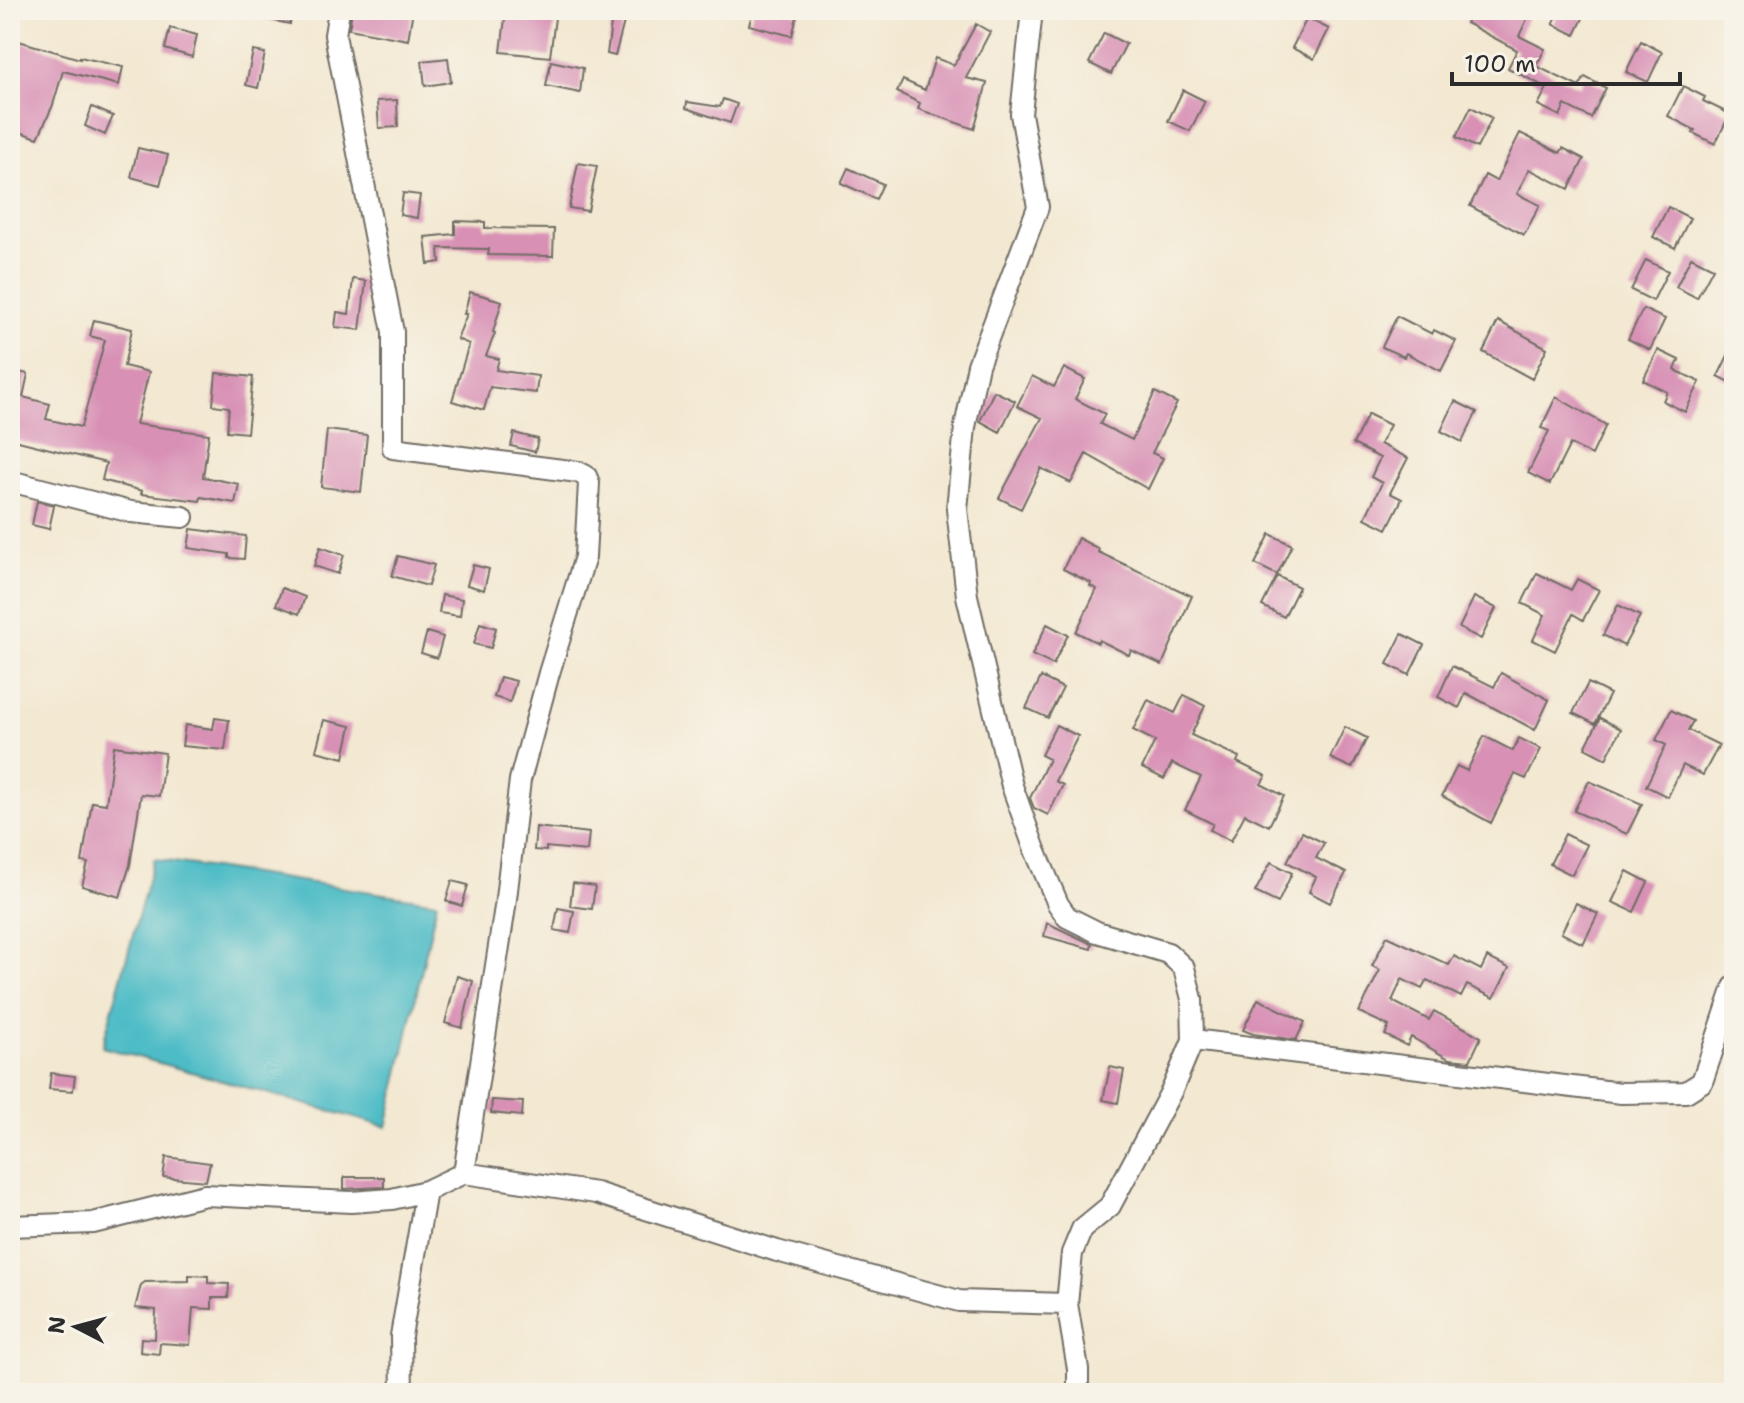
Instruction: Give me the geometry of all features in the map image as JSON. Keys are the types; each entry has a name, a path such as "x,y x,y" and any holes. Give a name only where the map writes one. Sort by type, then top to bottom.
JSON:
{"street":[{"path":"339,10 335,35 393,332 393,448 578,472 586,476 589,483 585,557 520,780 505,907 464,1173"},
{"path":"1032,10 1021,114 1038,207 978,365 965,427 957,509 967,596 1012,786 1058,904 1067,917 1097,932 1168,953 1184,968 1192,999 1193,1040 1172,1090 1110,1206 1082,1229 1072,1253 1067,1304 1078,1369 1078,1393"},
{"path":"10,481 131,512 183,517"},
{"path":"1193,1040 1621,1093 1686,1092 1702,1082 1734,987"},
{"path":"10,1226 93,1223 205,1195 351,1202 392,1199 426,1191 464,1173 596,1193 777,1251 959,1301 1067,1304"},
{"path":"402,1393 401,1336 426,1191"}],"water":[{"path":"154,859 437,902 387,1127 102,1047"}],"building":[{"path":"250,10 292,10 290,24 250,16"},
{"path":"352,10 413,10 408,40 349,29"},
{"path":"506,10 556,10 550,57 501,52"},
{"path":"753,10 798,13 792,36 749,25"},
{"path":"1472,10 1513,10 1528,17 1519,36 1545,49 1536,66 1579,87 1585,77 1606,88 1591,118 1565,105 1560,116 1538,105 1547,88 1508,68 1517,50 1466,23"},
{"path":"1560,10 1587,10 1575,35 1553,24"},
{"path":"612,16 625,18 615,56 607,54"},
{"path":"1307,18 1329,29 1314,59 1292,48"},
{"path":"976,24 990,32 966,78 987,83 974,129 918,109 920,103 897,92 903,80 925,90 935,58 954,65"},
{"path":"170,28 197,35 192,57 165,49"},
{"path":"1104,33 1126,44 1111,74 1089,63"},
{"path":"12,39 80,59 123,67 119,85 63,71 53,105 38,138 10,129"},
{"path":"1641,41 1662,52 1648,82 1626,72"},
{"path":"253,51 265,53 258,88 246,85"},
{"path":"448,58 451,82 425,86 422,61"},
{"path":"551,61 583,68 580,93 546,86"},
{"path":"1683,86 1705,97 1703,101 1730,114 1715,144 1668,116"},
{"path":"1183,90 1205,101 1190,131 1168,121"},
{"path":"723,99 737,104 730,123 686,108 687,102 720,107"},
{"path":"397,100 398,127 379,128 377,101"},
{"path":"92,107 113,116 105,135 85,126"},
{"path":"1471,107 1492,118 1477,148 1456,137"},
{"path":"1520,133 1560,153 1563,148 1584,159 1569,189 1529,169 1517,194 1540,205 1524,235 1470,206 1485,175 1496,181"},
{"path":"138,148 168,155 160,185 131,177"},
{"path":"578,163 597,166 588,211 569,208"},
{"path":"848,168 883,184 876,199 841,183"},
{"path":"403,193 420,195 417,218 400,215"},
{"path":"1668,207 1690,218 1675,248 1653,237"},
{"path":"455,221 485,222 485,228 554,229 553,256 488,255 489,249 439,248 440,262 428,264 425,237 455,234"},
{"path":"1691,257 1713,268 1697,298 1676,287"},
{"path":"1646,260 1668,271 1653,301 1631,290"},
{"path":"353,279 366,281 360,330 335,327 337,312 349,314"},
{"path":"470,292 502,301 486,356 499,359 496,370 538,376 536,393 490,387 484,410 452,401 469,344 457,339 467,314 464,314"},
{"path":"1643,309 1665,319 1650,350 1628,339"},
{"path":"1397,316 1432,334 1434,330 1456,341 1441,371 1406,353 1404,357 1382,347"},
{"path":"94,320 132,329 124,366 149,372 136,424 209,434 203,477 239,484 235,503 201,497 200,501 141,494 142,491 102,480 106,463 10,439 10,370 28,374 23,397 50,404 46,419 81,427 105,340 90,336"},
{"path":"1498,321 1547,348 1532,379 1483,352"},
{"path":"1734,343 1734,384 1718,376"},
{"path":"1658,350 1679,360 1675,370 1700,382 1685,412 1663,401 1667,392 1643,380"},
{"path":"1064,368 1085,379 1075,399 1105,414 1100,424 1132,440 1155,392 1177,403 1152,453 1163,458 1148,489 1086,454 1071,483 1041,468 1021,509 999,498 1042,418 1017,406 1032,376 1054,387"},
{"path":"216,373 253,377 247,433 227,431 229,407 213,405"},
{"path":"994,391 1015,401 1000,432 980,421"},
{"path":"1556,397 1606,425 1592,455 1570,444 1550,484 1528,473 1549,431 1541,428"},
{"path":"1455,401 1477,412 1462,442 1441,431"},
{"path":"1368,414 1390,425 1380,444 1408,458 1390,493 1402,499 1387,529 1365,518 1382,483 1371,477 1380,458 1353,444"},
{"path":"327,430 367,435 361,492 321,487"},
{"path":"514,433 538,439 535,452 511,446"},
{"path":"37,501 54,506 49,529 32,525"},
{"path":"191,529 246,536 244,559 188,548"},
{"path":"1270,534 1292,545 1277,575 1255,564"},
{"path":"1078,538 1099,549 1098,552 1192,596 1162,665 1131,650 1129,655 1076,632 1097,589 1063,569"},
{"path":"320,547 344,555 338,574 314,566"},
{"path":"398,556 434,565 428,586 392,576"},
{"path":"473,565 489,569 484,590 467,585"},
{"path":"1537,573 1571,590 1577,579 1599,590 1583,620 1573,614 1555,651 1533,640 1545,615 1522,603"},
{"path":"1277,576 1299,587 1284,617 1262,606"},
{"path":"282,588 305,597 299,614 276,605"},
{"path":"442,595 462,599 460,616 439,613"},
{"path":"1474,597 1496,608 1481,639 1459,628"},
{"path":"1618,605 1640,616 1624,646 1603,635"},
{"path":"480,623 496,628 491,648 474,644"},
{"path":"1047,624 1068,635 1053,665 1032,655"},
{"path":"427,632 443,637 437,658 421,653"},
{"path":"1402,634 1424,645 1409,675 1387,664"},
{"path":"1452,666 1494,687 1501,673 1549,700 1535,730 1466,693 1459,708 1438,697"},
{"path":"500,677 516,681 510,702 494,697"},
{"path":"1041,677 1063,688 1048,718 1026,708"},
{"path":"1588,683 1610,694 1595,724 1573,713"},
{"path":"1184,695 1205,706 1191,735 1239,757 1237,762 1266,776 1261,784 1284,796 1269,826 1245,814 1231,841 1210,830 1213,824 1185,810 1201,777 1172,763 1164,779 1142,768 1155,741 1133,730 1148,700 1175,713"},
{"path":"1671,710 1693,721 1688,730 1719,745 1703,775 1683,765 1668,797 1646,786 1666,745 1656,740"},
{"path":"215,718 229,720 225,750 182,746 185,725 213,729"},
{"path":"1600,718 1621,729 1606,759 1585,748"},
{"path":"324,720 351,726 344,758 316,751"},
{"path":"1056,725 1078,736 1055,781 1063,785 1048,815 1034,808 1030,798 1049,759 1041,755"},
{"path":"1345,727 1367,738 1352,768 1330,758"},
{"path":"1484,736 1513,751 1519,738 1541,749 1526,779 1515,774 1491,823 1442,796 1457,766 1467,771"},
{"path":"114,746 165,753 159,796 141,794 130,865 120,897 82,886 88,863 82,862 92,802 106,804"},
{"path":"1589,781 1642,804 1627,834 1574,811"},
{"path":"536,827 589,833 587,851 546,847 546,851 534,850"},
{"path":"1302,832 1324,843 1316,858 1346,873 1330,903 1309,892 1316,877 1287,862"},
{"path":"1565,834 1587,845 1572,875 1550,864"},
{"path":"1271,862 1292,873 1278,903 1255,892"},
{"path":"1627,871 1648,882 1634,912 1612,902"},
{"path":"452,881 468,885 462,906 446,901"},
{"path":"573,883 595,886 592,909 570,906"},
{"path":"1576,903 1598,914 1583,944 1561,933"},
{"path":"558,908 574,911 570,933 554,930"},
{"path":"1047,923 1092,944 1091,949 1044,936"},
{"path":"1387,936 1449,965 1454,956 1481,970 1487,957 1509,968 1494,998 1467,985 1461,997 1427,980 1422,989 1402,979 1392,1001 1429,1020 1434,1011 1481,1037 1470,1061 1449,1059 1411,1037 1407,1046 1385,1035 1389,1026 1359,1012 1380,970 1372,966"},
{"path":"457,976 473,981 462,1028 445,1023"},
{"path":"1258,999 1305,1022 1296,1040 1243,1030"},
{"path":"1110,1067 1124,1070 1118,1103 1103,1100"},
{"path":"51,1073 75,1076 73,1091 49,1089"},
{"path":"492,1100 523,1102 522,1116 491,1113"},
{"path":"166,1157 210,1163 206,1181 163,1177"},
{"path":"344,1177 384,1177 384,1187 344,1189"},
{"path":"189,1275 208,1276 208,1283 229,1284 228,1298 212,1298 212,1309 193,1308 190,1345 160,1343 159,1354 140,1352 141,1338 155,1339 156,1310 135,1308 141,1285 145,1282 189,1281"}]}
